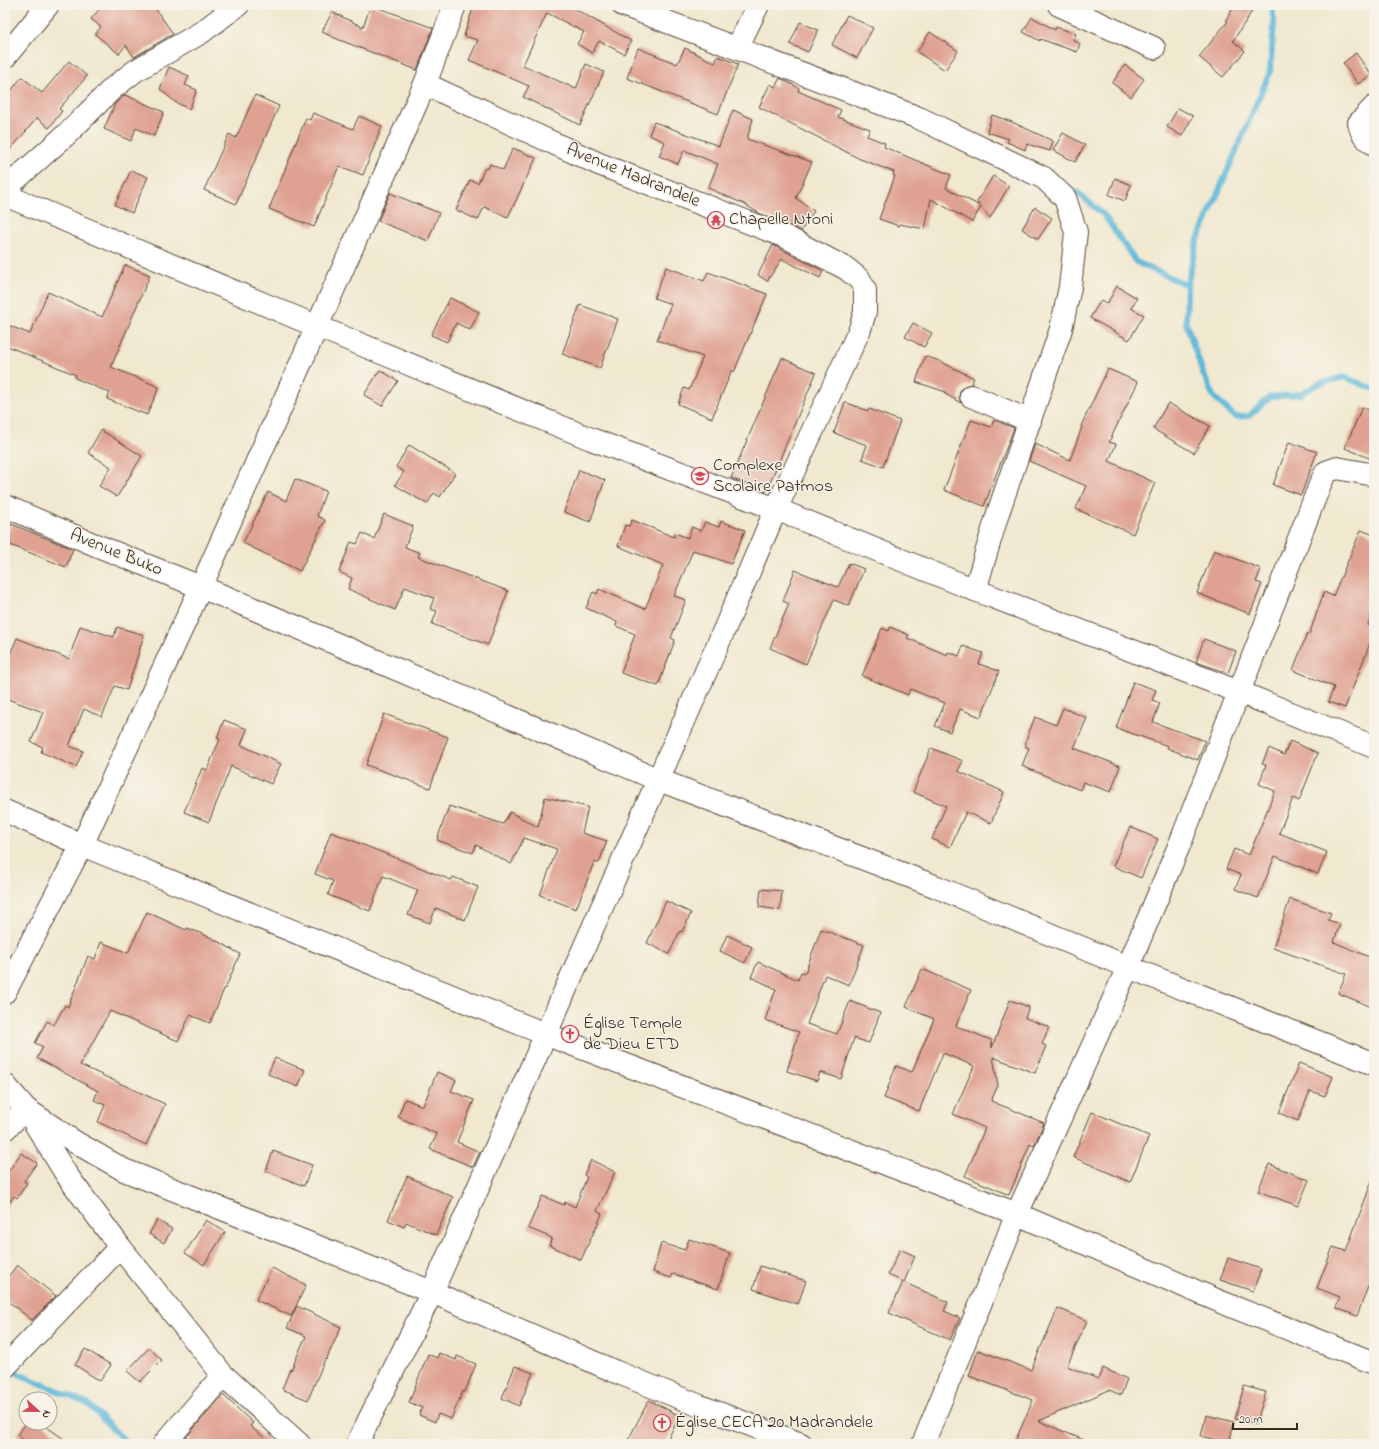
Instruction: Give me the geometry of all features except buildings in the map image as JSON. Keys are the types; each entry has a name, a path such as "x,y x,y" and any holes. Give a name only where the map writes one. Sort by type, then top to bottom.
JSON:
{"street":[{"path":"5,57 48,5"},
{"path":"5,189 68,133 113,88 136,71 202,32 238,5"},
{"path":"5,992 82,845 200,587 425,84 455,5"},
{"path":"623,5 919,118 1044,178 1065,198 1076,232 1070,287 1062,329 998,513 975,590"},
{"path":"737,48 758,5"},
{"path":"1059,5 1154,48"},
{"name":"Avenue Madrandele","path":"425,84 599,164 786,237 847,269 860,280 865,290 865,312 860,329 776,509"},
{"path":"1374,107 1359,123 1361,132 1369,142 1374,144"},
{"path":"5,195 316,326 591,439 776,509 975,590 1239,692 1374,747"},
{"path":"970,396 1030,421"},
{"path":"922,1444 1017,1214 1128,967 1181,841 1326,472 1337,468 1374,475"},
{"name":"Avenue Buko","path":"5,506 93,544 228,598 659,780 937,887 1128,967 1374,1064"},
{"path":"357,1444 432,1292 545,1034 659,780 776,509"},
{"path":"5,811 82,845 545,1034 1017,1214 1221,1302 1374,1363"},
{"path":"5,1085 26,1109 66,1174 120,1247 224,1375 299,1444"},
{"path":"26,1109 75,1142 124,1170 432,1292 686,1400 801,1444"},
{"path":"5,1129 26,1109"},
{"path":"5,1367 120,1247"},
{"path":"164,1444 224,1375"}],"waterway":[{"path":"1272,5 1274,24 1270,72 1197,242 1187,285 1186,323 1203,373 1213,396 1235,417 1249,416 1270,397 1301,394 1318,384 1344,377 1374,389"},
{"path":"1077,192 1104,215 1136,262 1187,285"},
{"path":"9,1366 19,1374 88,1404 128,1444"}],"place":[{"name":"Chapelle Ntoni","path":"716,220"},
{"name":"Complexe Scolaire Patmos","path":"700,476"},
{"name":"Église Temple de Dieu ETD","path":"570,1034"},
{"name":"Église CECA 20 Madrandele","path":"662,1423"}]}
